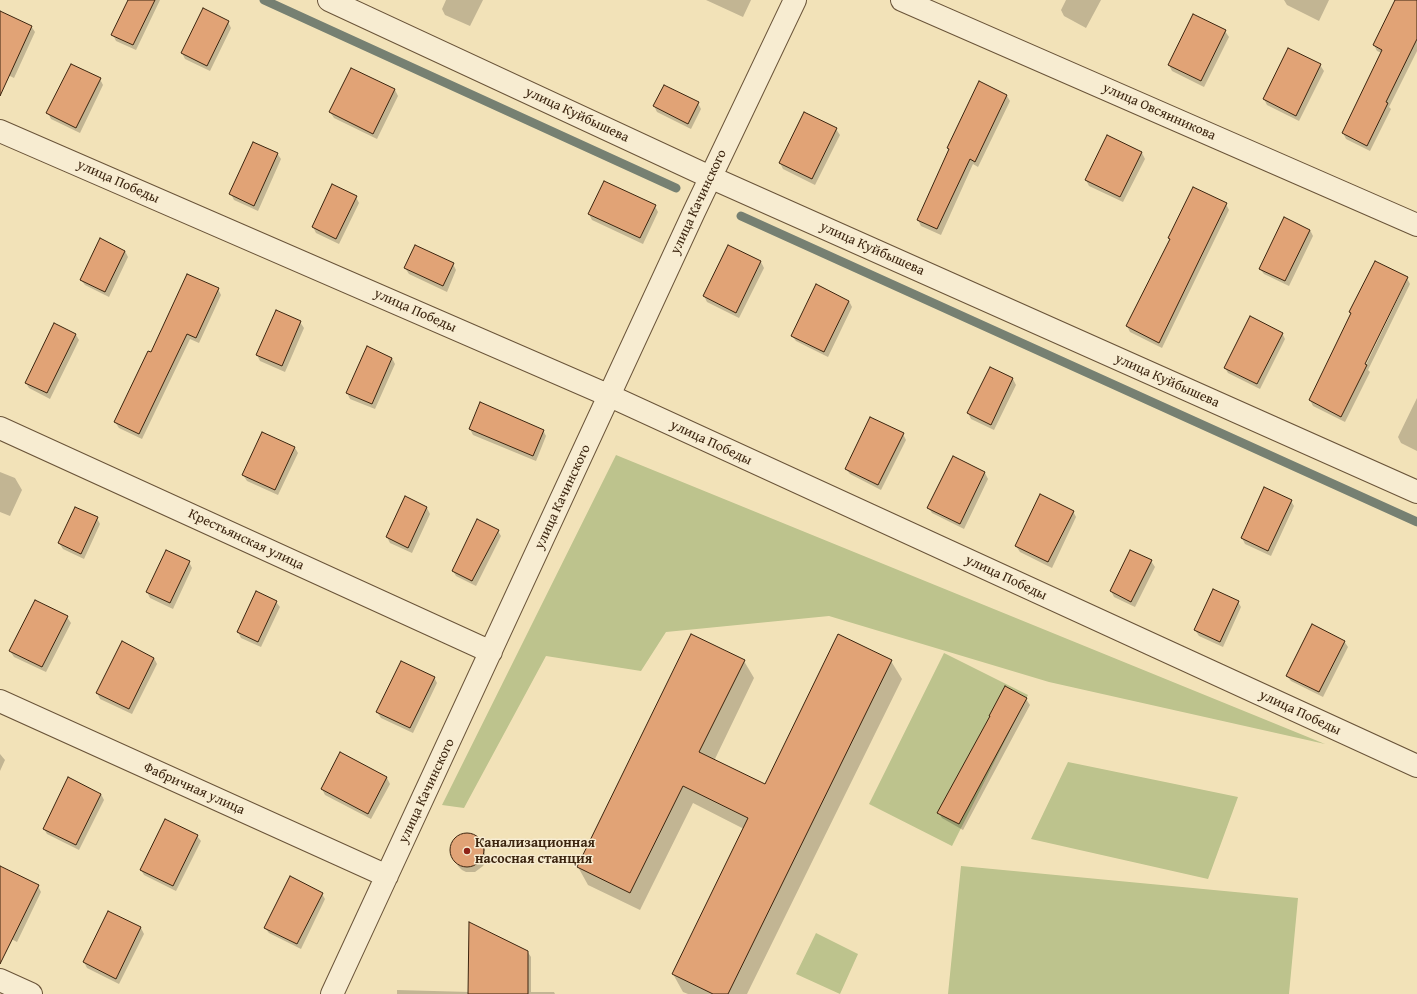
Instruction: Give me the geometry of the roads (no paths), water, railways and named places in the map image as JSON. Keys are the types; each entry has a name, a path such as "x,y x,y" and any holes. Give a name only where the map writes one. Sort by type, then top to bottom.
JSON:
{"street":[{"name":"улица Куйбышева","path":"329,0 710,177 1417,492"},
{"name":"улица Качинского","path":"332,994 388,876 710,177 795,0"},
{"name":"улица Овсянникова","path":"902,0 1417,225"},
{"name":"улица Победы","path":"0,131 610,396 1417,766"},
{"name":"Крестьянская улица","path":"0,428 491,652"},
{"name":"Фабричная улица","path":"0,701 388,876"},
{"path":"0,980 31,994"}],"waterway":[{"path":"264,0 676,188"},
{"path":"741,216 1417,522"}],"place":[{"name":"Канализационная насосная станция","path":"467,851"}]}
